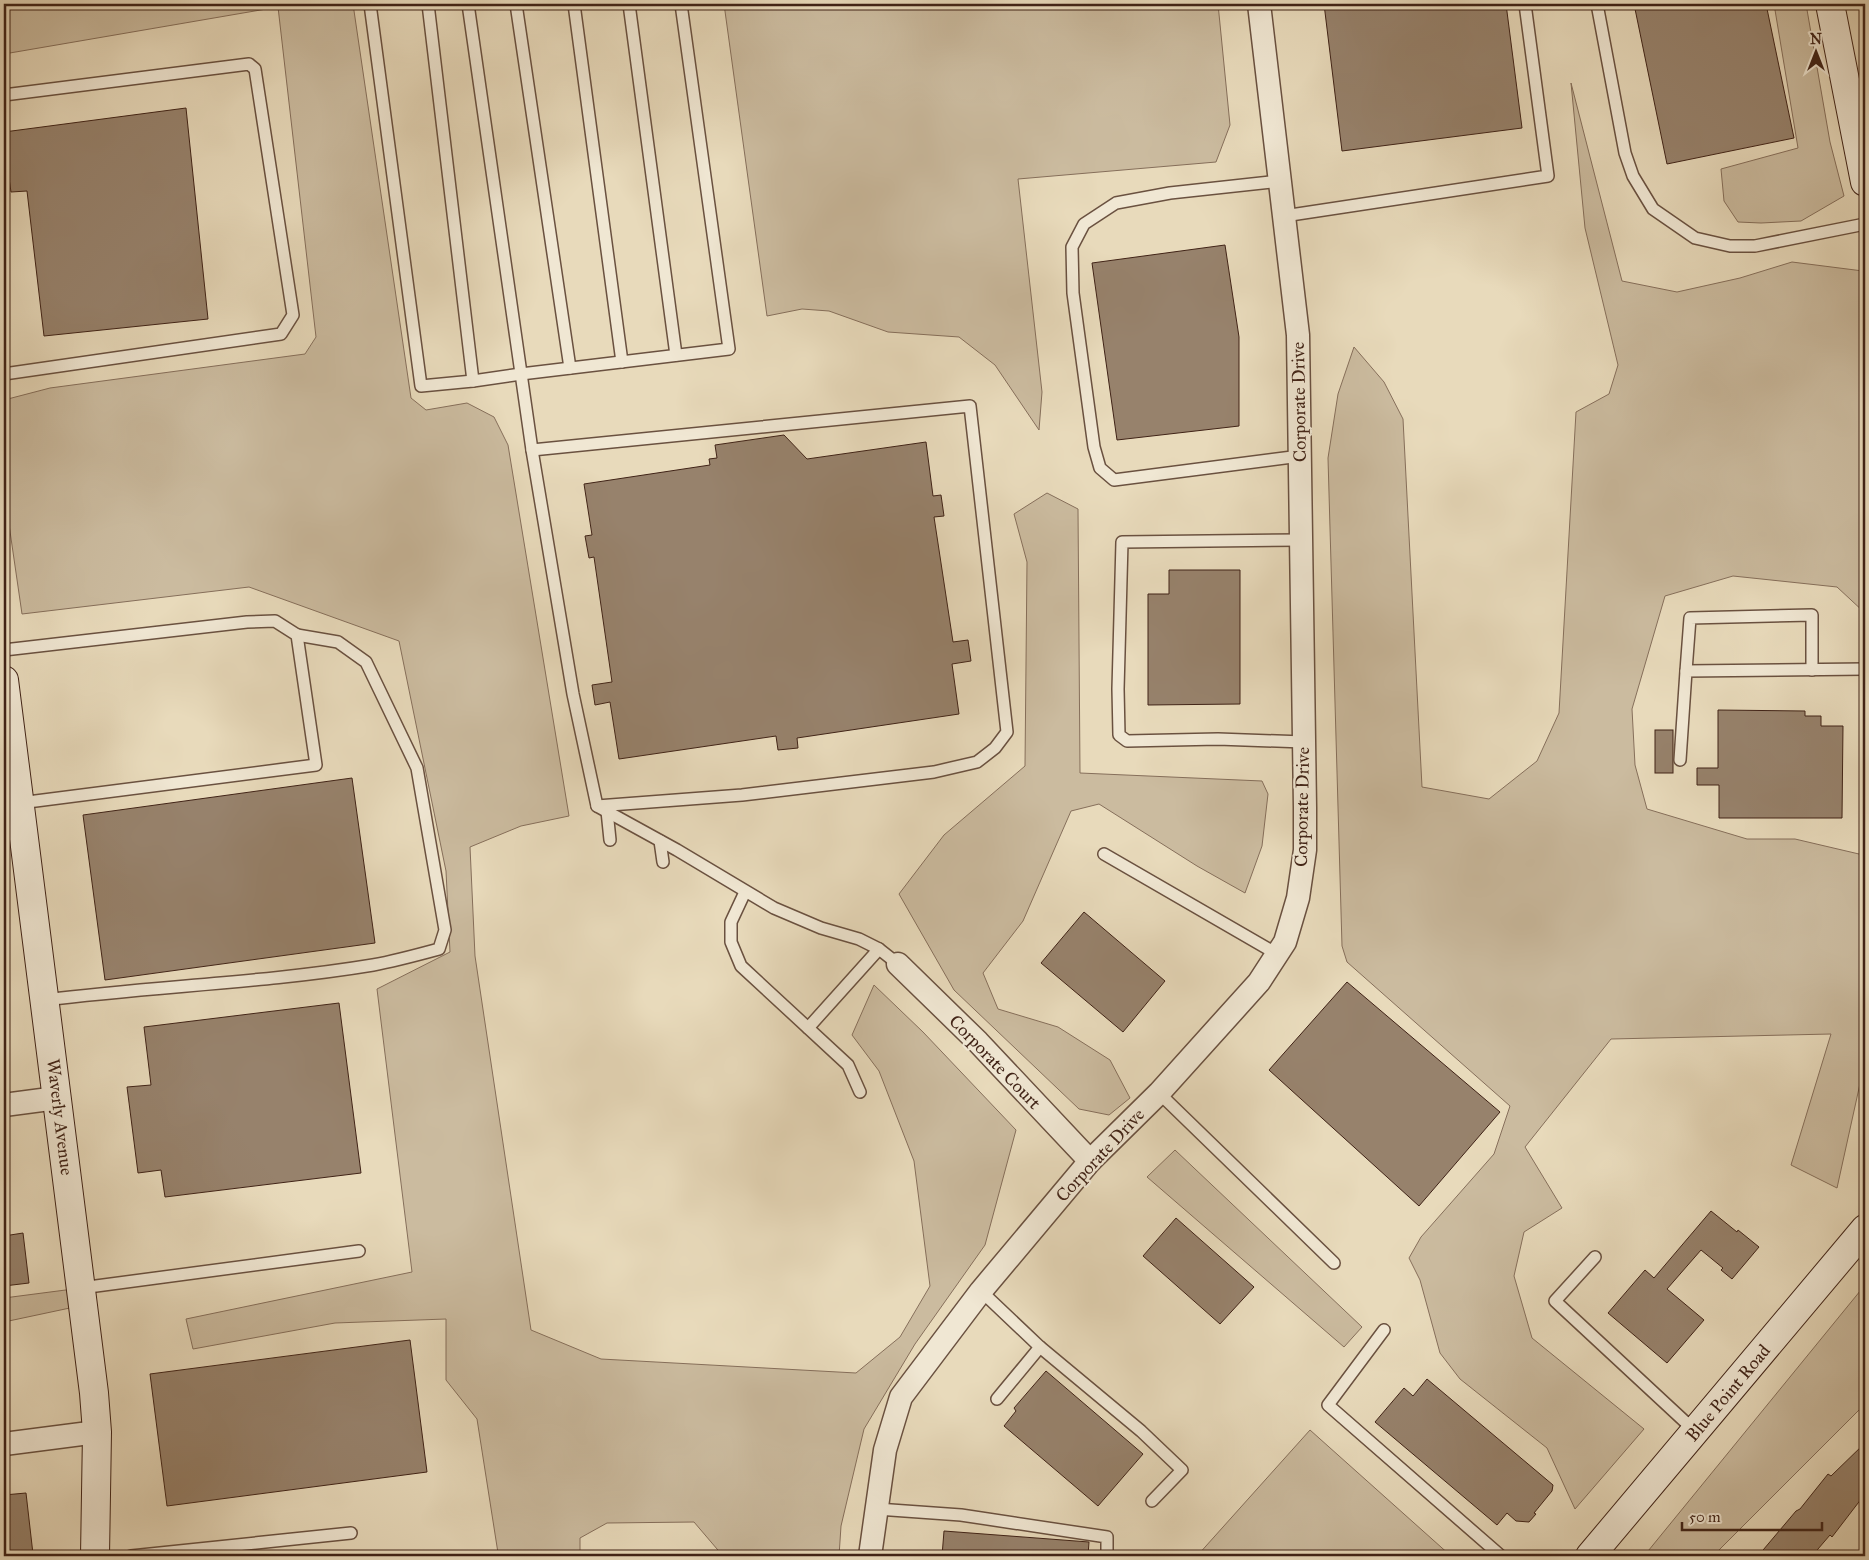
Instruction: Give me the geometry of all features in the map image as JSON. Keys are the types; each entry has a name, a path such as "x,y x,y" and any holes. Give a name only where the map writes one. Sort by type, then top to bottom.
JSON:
{"street":[{"name":"Corporate Drive","path":"870,1556 885,1450 901,1397 981,1291 1090,1161 1159,1093 1258,982 1285,942 1298,898 1305,850 1298,335 1259,4"},
{"path":"1830,4 1865,182"},
{"name":"Waverly Avenue","path":"4,680 94,1385 97,1432 95,1556"},
{"name":"Corporate Court","path":"898,964 978,1042 1090,1161"},
{"path":"4,1105 57,1098"},
{"name":"Blue Point Road","path":"1590,1556 1865,1229"},
{"path":"4,1444 97,1432"}],"lane":[{"path":"370,4 421,386 473,382 521,374 729,348 681,4"},
{"path":"428,4 473,382"},
{"path":"468,4 532,450 573,694 610,840"},
{"path":"516,4 570,368"},
{"path":"574,4 622,362"},
{"path":"629,4 676,355"},
{"path":"1284,216 1548,176 1525,4"},
{"path":"1597,4 1632,176 1653,209 1695,238 1730,246 1755,246 1865,224"},
{"path":"4,95 249,64 255,68 293,315 281,334 4,374"},
{"path":"1280,181 1170,192 1116,203 1084,224 1072,247 1073,293 1094,447 1100,468 1114,480 1300,456"},
{"path":"532,450 970,406 1007,732 996,748 977,762 934,772 742,795 602,809"},
{"path":"1301,540 1122,542 1118,689 1119,735 1128,741 1218,739 1304,742"},
{"path":"1680,760 1690,618 1812,616 1812,670"},
{"path":"4,650 247,622 275,621 298,635 338,642 366,662 417,768 445,930 439,949 374,965 182,987 95,993 45,1000"},
{"path":"20,804 316,765 298,635"},
{"path":"1686,671 1865,669"},
{"path":"602,809 774,908 821,928 858,939 879,949 898,964"},
{"path":"660,841 663,862"},
{"path":"1104,854 1277,954"},
{"path":"745,892 731,922 731,942 741,966 848,1065 860,1092"},
{"path":"808,1028 879,949"},
{"path":"1159,1093 1334,1263"},
{"path":"81,1288 359,1251"},
{"path":"1594,1257 1555,1301 1695,1432"},
{"path":"981,1291 1040,1347 1141,1431 1182,1470 1152,1501"},
{"path":"1384,1330 1328,1405 1501,1556"},
{"path":"997,1400 1040,1347"},
{"path":"877,1510 962,1515 1107,1537 1107,1556"},
{"path":"131,1556 351,1533"}],"shaded area":[{"path":"4,4 353,4 411,398 426,410 467,403 494,417 508,445 569,816 521,826 470,847 475,956 531,1330 601,1359 856,1373 900,1337 930,1286 914,1161 879,1071 852,1035 874,985 923,1032 1016,1130 985,1245 915,1344 864,1429 841,1526 839,1556 723,1556 694,1522 607,1523 580,1538 580,1556 478,1556 498,1553 477,1419 446,1380 446,1319 335,1323 193,1349 186,1319 412,1272 377,989 450,952 446,871 399,641 249,587 22,614 4,490 4,400 50,388 305,354 316,337 278,7 4,54"},
{"path":"724,4 1218,4 1230,125 1216,162 1018,179 1042,392 1039,430 995,365 959,337 888,332 829,311 802,309 767,316"},
{"path":"1774,4 1806,4 1830,142 1844,196 1801,221 1738,222 1724,201 1721,169 1798,148"},
{"path":"1571,83 1622,281 1677,292 1740,278 1792,262 1863,271 1865,285 1865,613 1837,587 1733,576 1665,596 1632,709 1635,765 1647,809 1747,839 1795,839 1859,854 1865,861 1865,1061 1837,1188 1791,1165 1831,1034 1611,1039 1525,1147 1562,1208 1524,1232 1514,1276 1532,1338 1644,1429 1575,1509 1547,1448 1460,1379 1440,1353 1420,1280 1409,1258 1421,1237 1494,1154 1510,1106 1347,962 1342,946 1328,458 1338,394 1354,347 1384,382 1403,419 1422,787 1489,799 1537,761 1559,713 1576,412 1609,394 1618,365 1585,228"},
{"path":"1047,493 1078,509 1080,773 1262,781 1268,794 1262,846 1245,893 1197,866 1099,804 1071,811 1023,921 983,973 998,1009 1058,1027 1110,1060 1130,1098 1109,1115 1079,1109 954,990 899,894 944,835 1025,766 1027,562 1014,514"},
{"path":"1175,1150 1362,1327 1344,1347 1147,1177"},
{"path":"1865,1285 1865,1404 1713,1556 1644,1556"},
{"path":"81,1288 84,1305 4,1322 4,1298"},
{"path":"1310,1430 1451,1556 1197,1556"}],"building":[{"path":"1324,4 1506,4 1522,128 1342,151"},
{"path":"1634,4 1766,4 1794,138 1667,164"},
{"path":"186,108 208,319 44,336 27,191 11,192 4,132"},
{"path":"1225,245 1239,337 1239,426 1117,440 1092,263"},
{"path":"784,435 807,459 926,442 933,496 941,495 944,516 934,517 953,642 968,640 971,661 952,664 959,714 797,738 798,748 778,750 776,736 619,759 610,702 595,705 592,685 612,682 594,557 589,558 585,536 592,535 584,484 710,465 709,459 717,458 715,445"},
{"path":"1169,570 1240,570 1240,704 1148,705 1148,594 1169,594"},
{"path":"1718,710 1805,711 1805,716 1821,716 1821,726 1843,726 1842,818 1719,818 1719,785 1697,785 1697,768 1718,768"},
{"path":"1655,730 1673,730 1673,773 1655,773"},
{"path":"352,778 375,943 105,980 83,815"},
{"path":"1084,912 1165,981 1123,1032 1041,963"},
{"path":"1347,982 1500,1112 1419,1206 1269,1070"},
{"path":"339,1003 361,1173 165,1197 161,1170 138,1173 127,1087 151,1085 144,1027"},
{"path":"1711,1211 1759,1247 1732,1279 1721,1270 1723,1268 1701,1250 1667,1289 1704,1320 1667,1363 1608,1313 1645,1270 1654,1278"},
{"path":"1176,1218 1254,1287 1220,1324 1143,1256"},
{"path":"23,1233 29,1283 4,1286 4,1236"},
{"path":"410,1340 427,1472 167,1506 150,1374"},
{"path":"1046,1371 1143,1454 1098,1506 1004,1426 1016,1411 1014,1408"},
{"path":"1427,1379 1553,1485 1552,1491 1529,1522 1516,1521 1507,1513 1497,1525 1375,1422 1404,1388 1413,1396"},
{"path":"1865,1443 1865,1494 1832,1537 1830,1535 1812,1556 1758,1556 1828,1474 1831,1476"},
{"path":"26,1493 33,1554 10,1556 8,1546 4,1546 4,1495"},
{"path":"944,1531 1089,1542 1088,1556 942,1556"}]}
